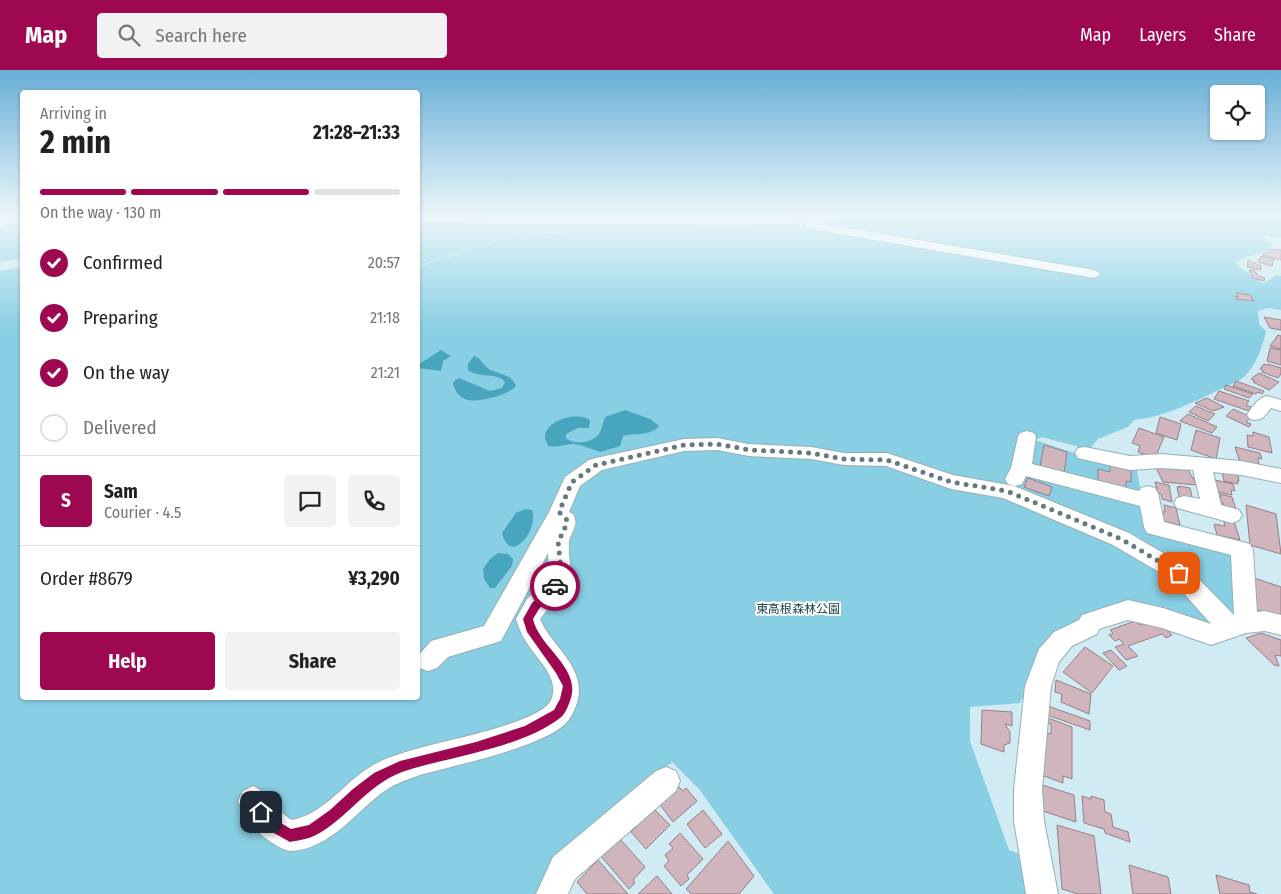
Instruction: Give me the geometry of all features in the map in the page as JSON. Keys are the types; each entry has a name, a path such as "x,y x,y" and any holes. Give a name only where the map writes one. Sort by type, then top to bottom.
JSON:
{"street":[{"path":"980,254 1094,274"},
{"path":"1256,415 1267,401 1281,406"},
{"path":"1007,491 1022,468 1027,437"},
{"path":"428,660 440,649 492,634 559,512 572,482 596,465 684,445 717,444 750,450 811,453 844,459 887,460 951,482 1007,491 1121,539 1179,573 1207,605 1238,626"},
{"path":"1085,453 1130,463 1160,461 1241,468 1281,476"},
{"path":"1202,465 1212,509"},
{"path":"1022,468 1149,497 1155,527 1242,550 1238,626"},
{"path":"1184,503 1232,515"},
{"path":"253,801 270,824 290,836 312,830 335,814 357,793 378,777 400,767 476,747 528,730 558,714 565,700 568,686 560,670 530,629 528,619 535,606 562,579 558,541 564,531 567,520 559,512"},
{"path":"1042,894 1031,838 1028,789 1034,705 1038,686 1048,658 1063,639 1088,627 1091,622 1128,610 1163,618 1211,635 1238,626 1265,621 1281,625"},
{"path":"552,894 564,868 666,781"}],"green space":[{"path":"0,254 20,254 20,259 0,262"},
{"name":"東高根森林公園","path":"420,254 453,254 420,265"},
{"name":"東高根森林公園","path":"455,254 1255,254 1236,262 1237,265 1263,284 1276,275 1281,276 1281,310 1268,308 1258,311 1259,324 1266,331 1253,366 1245,376 1237,382 1179,408 1157,416 1134,420 1128,427 1098,439 1090,448 1083,448 1042,437 1035,440 1095,460 1136,466 1148,529 1233,553 1235,619 1206,628 1131,606 1039,660 1020,703 970,707 970,741 1009,850 1025,856 1030,894 774,894 699,789 672,762 554,864 541,894 0,894 0,271 20,267 20,700 420,700 420,266"}],"shaded area":[{"path":"441,350 451,356 443,361 441,371 420,368 420,364"},
{"path":"474,356 489,369 511,379 516,386 506,393 492,398 470,400 463,398 457,393 453,384 459,378 490,391 502,388 505,382 498,377 473,373 468,370 468,364"},
{"path":"625,410 650,419 659,426 647,433 623,436 620,446 601,452 573,444 555,447 548,446 545,439 546,432 555,422 578,416 590,420 589,428 578,428 566,434 566,438 573,442 590,440 600,432 605,417"},
{"path":"525,509 532,510 532,526 523,541 517,546 511,546 506,543 502,533 516,513"},
{"path":"498,553 508,554 513,559 512,566 495,588 490,588 484,579 483,569 490,559"}],"building":[{"path":"1281,254 1281,260 1262,255"},
{"path":"1261,256 1274,259 1272,266 1258,262"},
{"path":"1248,260 1261,266 1261,270 1247,267"},
{"path":"1249,270 1254,270 1258,276 1265,278 1264,281 1253,278"},
{"path":"1236,293 1250,295 1254,301 1237,299 1235,296 1239,297"},
{"path":"1264,317 1281,320 1281,330 1270,328"},
{"path":"1278,335 1281,336 1281,349 1270,346"},
{"path":"1270,348 1281,350 1281,365 1267,361"},
{"path":"1264,364 1281,368 1281,374 1278,378 1262,372 1263,370 1260,369"},
{"path":"1259,373 1279,382 1269,390 1253,382 1255,381 1251,379"},
{"path":"1236,381 1264,391 1262,394 1258,392 1256,394 1233,386"},
{"path":"1226,385 1253,394 1249,398 1224,389"},
{"path":"1219,391 1249,401 1246,405 1251,407 1249,411 1214,399"},
{"path":"1207,398 1224,407 1213,411 1195,403"},
{"path":"1196,406 1215,414 1208,421 1189,412"},
{"path":"1233,409 1251,417 1246,422 1251,424 1249,427 1226,416"},
{"path":"1188,414 1217,427 1212,433 1180,421"},
{"path":"1160,417 1181,424 1177,440 1156,433"},
{"path":"1139,428 1164,437 1155,458 1138,452 1140,446 1132,443"},
{"path":"1196,430 1220,438 1216,459 1191,450"},
{"path":"1253,432 1269,437 1272,453 1248,447 1247,435 1253,436"},
{"path":"1044,445 1067,452 1064,474 1040,467"},
{"path":"1235,447 1260,453 1262,459 1258,458 1259,464 1240,462"},
{"path":"1110,465 1131,471 1131,482 1126,481 1126,490 1098,483 1098,469 1110,472"},
{"path":"1155,466 1188,470 1197,485 1163,482"},
{"path":"1222,471 1238,475 1238,484 1224,481"},
{"path":"1028,478 1052,487 1049,496 1024,487"},
{"path":"1215,480 1233,484 1235,491 1231,490 1232,495 1218,492"},
{"path":"1155,482 1169,485 1172,502 1162,499"},
{"path":"1177,487 1190,488 1193,501 1179,497"},
{"path":"1220,494 1232,497 1237,512 1224,509 1223,503 1219,502 1217,497 1221,497"},
{"path":"1164,505 1176,508 1180,525 1163,521 1162,512 1165,512"},
{"path":"1246,505 1276,514 1281,554 1250,545"},
{"path":"1223,519 1234,521 1240,540 1217,535 1214,524 1225,526"},
{"path":"1254,578 1281,587 1281,619 1255,609"},
{"path":"1135,621 1140,625 1149,622 1163,626 1172,635 1166,638 1162,634 1128,646 1138,656 1126,660 1115,647 1124,644 1119,639 1115,641 1109,635 1113,633 1110,630"},
{"path":"1261,633 1281,640 1281,656 1275,655 1279,666 1274,665 1246,638"},
{"path":"1085,647 1113,666 1092,693 1063,672"},
{"path":"1111,650 1127,666 1119,670 1103,653"},
{"path":"1056,680 1091,694 1089,714 1061,702 1062,694 1055,692"},
{"path":"1048,706 1090,721 1090,730 1047,715"},
{"path":"982,710 1012,712 1012,726 1005,724 1010,732 1010,743 1004,745 1004,752 981,744"},
{"path":"1048,718 1072,727 1072,779 1063,776 1063,783 1036,773 1040,730 1051,734 1051,724 1047,723"},
{"path":"1039,784 1074,795 1076,822 1040,810"},
{"path":"678,786 683,791 686,788 697,801 673,822 658,802"},
{"path":"1082,796 1091,799 1091,796 1104,800 1105,812 1111,814 1113,827 1128,832 1130,842 1105,833 1104,829 1084,823"},
{"path":"654,809 670,825 646,849 631,832"},
{"path":"703,810 722,834 705,848 687,824"},
{"path":"1057,825 1094,836 1101,894 1078,894 1062,889"},
{"path":"680,833 703,859 687,875 689,879 681,886 664,866 669,861 665,855 673,848 669,844"},
{"path":"620,839 645,867 633,880 635,883 629,889 600,855"},
{"path":"728,841 754,876 739,894 691,894 686,889"},
{"path":"598,860 628,894 587,894 577,882"},
{"path":"1129,865 1168,877 1171,894 1133,894"},
{"path":"1216,875 1249,885 1250,892 1257,894 1220,894"},
{"path":"657,876 672,894 638,894"}],"way so far":[{"path":"555,586 562,579 559,569 558,541 564,531 567,520 559,512 572,482 596,465 684,445 717,444 750,450 811,453 844,459 887,460 951,482 1007,491 1121,539 1179,573"}],"route":[{"path":"261,812 270,824 290,836 312,830 335,814 357,793 378,777 400,767 476,747 528,730 558,714 565,700 568,686 560,670 530,629 528,619 535,606 555,586"}]}
